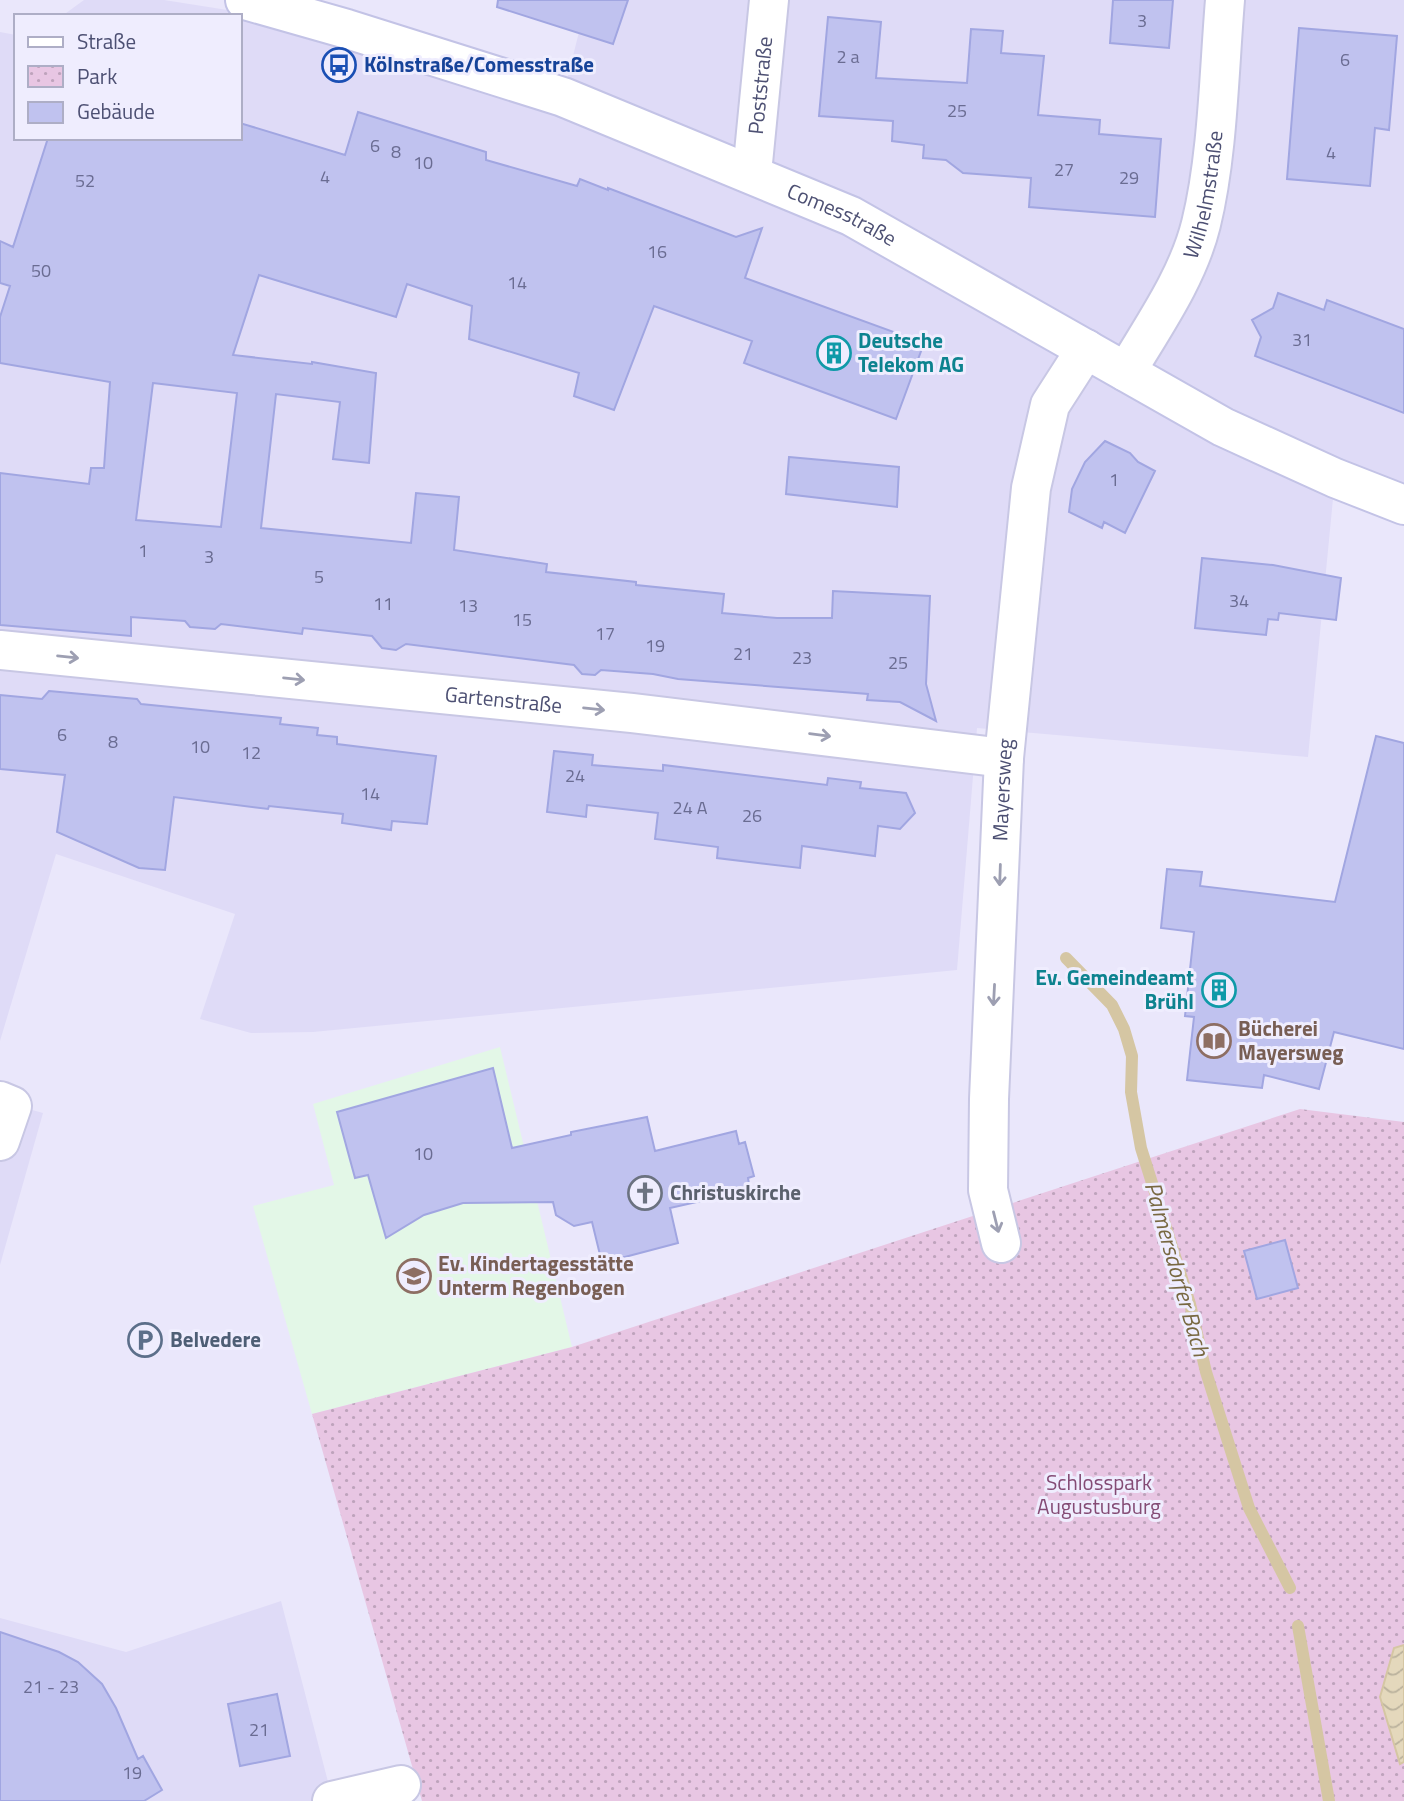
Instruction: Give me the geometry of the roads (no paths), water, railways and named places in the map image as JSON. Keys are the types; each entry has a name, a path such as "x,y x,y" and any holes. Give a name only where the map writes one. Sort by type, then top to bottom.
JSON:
{"street":[{"name":"Comesstraße","path":"245,0 563,97 851,216 1223,427 1335,478 1404,505"},
{"name":"Poststraße","path":"752,173 769,0"},
{"name":"Wilhelmstraße","path":"1126,372 1181,277 1201,225 1213,144 1224,0"},
{"name":"Mayersweg","path":"1001,1243 988,1190 989,1099 1004,758 1031,488 1050,405 1086,349"},
{"name":"Gartenstraße","path":"0,650 632,713 1004,758"},
{"path":"0,1101 12,1105 0,1141"},
{"path":"331,1801 401,1785"}],"water":[{"path":"1404,1645 1404,1762 1400,1764 1380,1697 1394,1648"}],"waterway":[{"name":"Palmersdorfer Bach","path":"1066,958 1112,1005 1124,1029 1132,1056 1131,1092 1141,1148 1190,1304 1206,1372 1249,1508 1290,1588"},
{"name":"Palmersdorfer Bach","path":"1298,1626 1329,1801"}],"place":[{"name":"Kölnstraße/Comesstraße","path":"339,65"},
{"name":"Deutsche Telekom AG","path":"834,353"},
{"name":"Ev. Gemeindeamt Brühl","path":"1219,990"},
{"name":"Bücherei Mayersweg","path":"1214,1041"},
{"name":"Christuskirche","path":"645,1193"},
{"name":"Ev. Kindertagesstätte Unterm Regenbogen","path":"414,1276"},
{"name":"Belvedere","path":"145,1340"}],"park label":[{"name":"Schlosspark Augustusburg","path":"1099,1495"}]}
